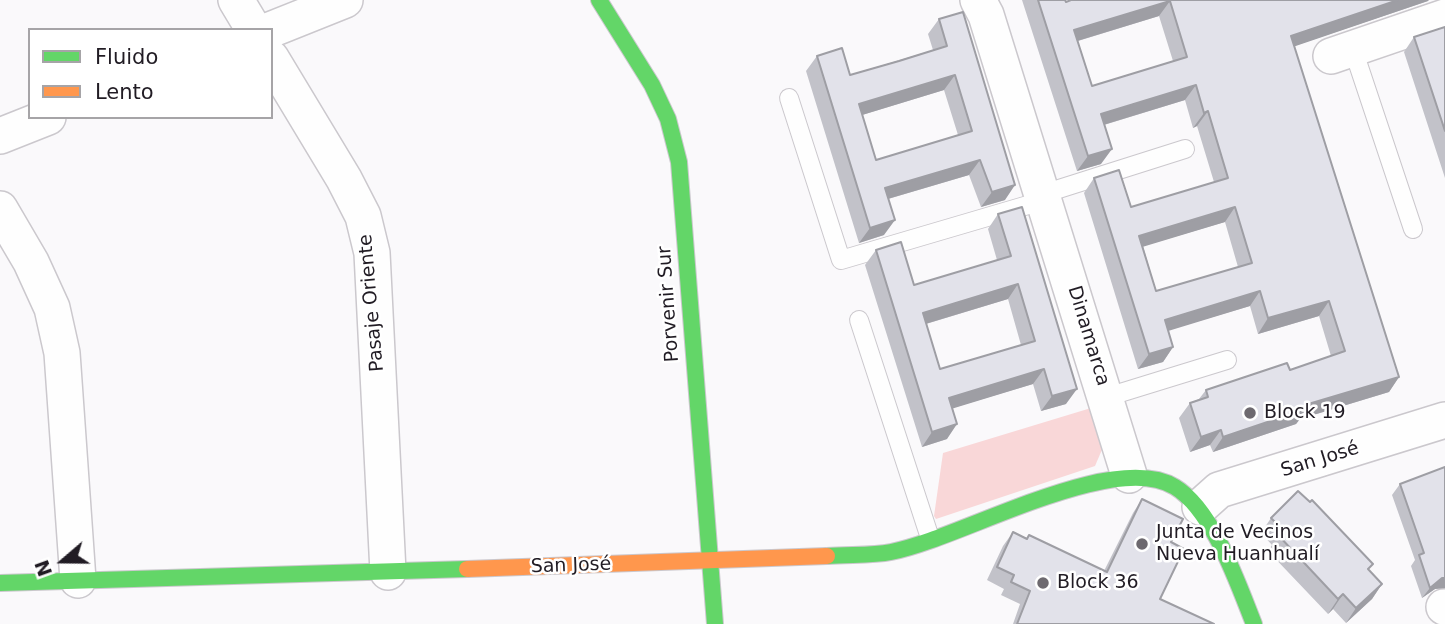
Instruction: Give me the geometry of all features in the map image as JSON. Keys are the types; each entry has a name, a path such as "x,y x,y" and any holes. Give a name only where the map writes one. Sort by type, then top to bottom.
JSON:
{"street":[{"path":"236,0 253,28"},
{"path":"273,29 345,0"},
{"name":"Porvenir Sur","path":"599,0 652,85 668,119 679,162 715,624"},
{"name":"Dinamarca","path":"978,0 986,15 1044,197 1129,475"},
{"path":"1342,53 1445,17"},
{"name":"Pasaje Oriente","path":"273,61 349,188 363,216 372,253 388,572"},
{"path":"0,136 43,119"},
{"path":"0,209 31,262 52,308 62,353 79,580"},
{"name":"San José","path":"1200,507 1219,491 1445,420"},
{"path":"1129,475 1162,481 1184,492 1200,507 1254,624"},
{"name":"San José","path":"0,583 388,572 891,552 1099,481 1129,475"}],"lane":[{"path":"1342,53 1413,229"},
{"path":"789,98 841,260 1044,197 1185,149"},
{"path":"859,320 930,538"},
{"path":"1107,397 1227,360"}],"shaded area":[{"path":"1091,408 1104,445 1095,466 936,519 934,516 943,453"}],"building":[{"path":"1038,0 1398,0 1291,36 1399,377 1305,405 1306,409 1223,437 1221,430 1201,437 1190,403 1208,397 1206,390 1287,363 1290,370 1345,351 1329,301 1268,318 1260,291 1165,320 1173,347 1149,354 1094,178 1119,170 1131,207 1228,178 1208,111 1204,113 1196,85 1101,114 1112,149 1088,156","holes":["1170,1 1187,57 1092,86 1074,30","1235,207 1252,263 1156,291 1139,236"]},
{"path":"963,12 1015,185 992,192 980,160 885,188 895,220 870,228 817,56 842,48 850,75 899,61 947,46 939,19","holes":["955,75 972,131 876,160 859,104"]},
{"path":"1445,27 1445,131 1414,37"},
{"path":"1022,207 1077,389 1052,396 1044,369 949,398 957,424 932,432 876,250 901,242 914,285 1011,256 998,214","holes":["1018,284 1035,341 940,369 923,313"]},
{"path":"1445,467 1445,578 1430,588 1419,555 1424,553 1400,484"},
{"path":"1298,491 1310,502 1312,500 1373,564 1368,569 1382,584 1356,608 1343,594 1338,599 1279,536 1284,531 1271,518"},
{"path":"1142,499 1183,519 1171,542 1184,549 1160,599 1214,624 1017,624 1030,591 1011,582 1014,575 997,567 1013,532 1027,539 1029,535 1107,572"}],"traffic: fast":[{"path":"599,0 652,85 668,119 679,162 715,624"},
{"path":"827,556 891,552 1076,487 1114,479 1148,478 1175,487 1201,512 1223,549 1254,624"},
{"path":"0,583 467,569"}],"traffic: slow":[{"path":"467,569 827,556"}],"place":[{"name":"Block 19","path":"1250,413"},
{"name":"Junta de Vecinos Nueva Huanhualí","path":"1142,544"},
{"name":"Block 36","path":"1043,583"}]}
